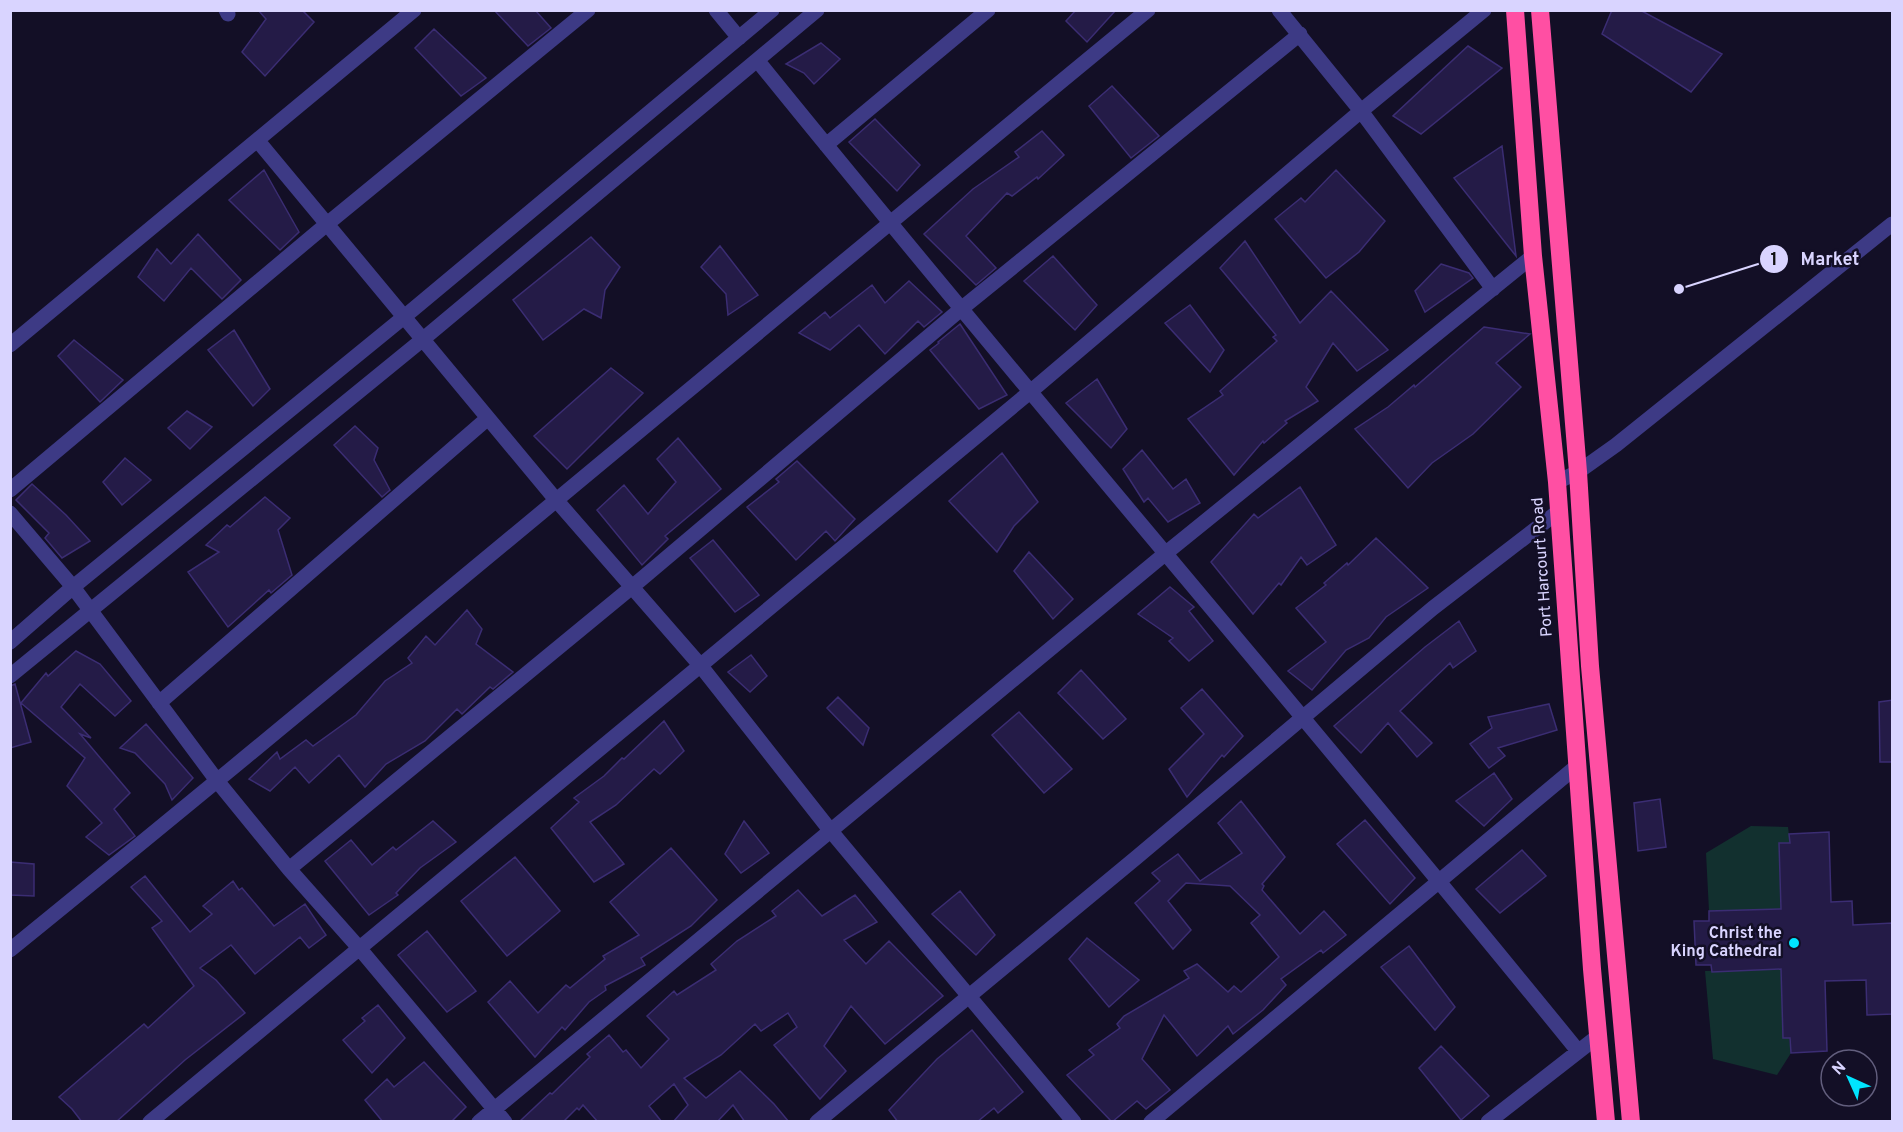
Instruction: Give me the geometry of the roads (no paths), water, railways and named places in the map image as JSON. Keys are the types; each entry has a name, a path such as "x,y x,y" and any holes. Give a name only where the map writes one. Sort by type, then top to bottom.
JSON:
{"highway":[{"name":"Port Harcourt Road","path":"1515,10 1533,256 1557,482 1597,1037 1606,1122"},
{"path":"1540,10 1578,472 1590,666 1631,1122"},
{"path":"1586,890 1611,887"}],"street":[{"path":"10,345 414,10"},
{"path":"10,490 327,224 588,10"},
{"path":"716,10 739,38"},
{"path":"10,642 73,587 404,317 772,10"},
{"path":"10,676 422,340 816,10"},
{"path":"826,145 988,10"},
{"path":"10,950 218,782 1148,10"},
{"path":"1279,10 1361,111 1493,289"},
{"path":"150,1122 1030,392 1361,111 1485,10"},
{"path":"289,869 632,587 961,309 1300,34"},
{"path":"757,60 889,223 1304,717 1578,1051"},
{"path":"258,141 557,501 700,665 830,830 1074,1122"},
{"path":"1557,482 1578,472 1616,445 1893,224"},
{"path":"479,1122 1166,553 1533,256"},
{"path":"159,703 488,418"},
{"path":"817,1122 1433,608 1559,510"},
{"path":"10,513 73,587 218,782 289,869 360,949 505,1122"},
{"path":"1151,1122 1577,766"},
{"path":"1488,1122 1597,1037"}],"place":[{"name":"Market","path":"1679,289"},
{"name":"Christ the King Cathedral","path":"1794,943"}]}
